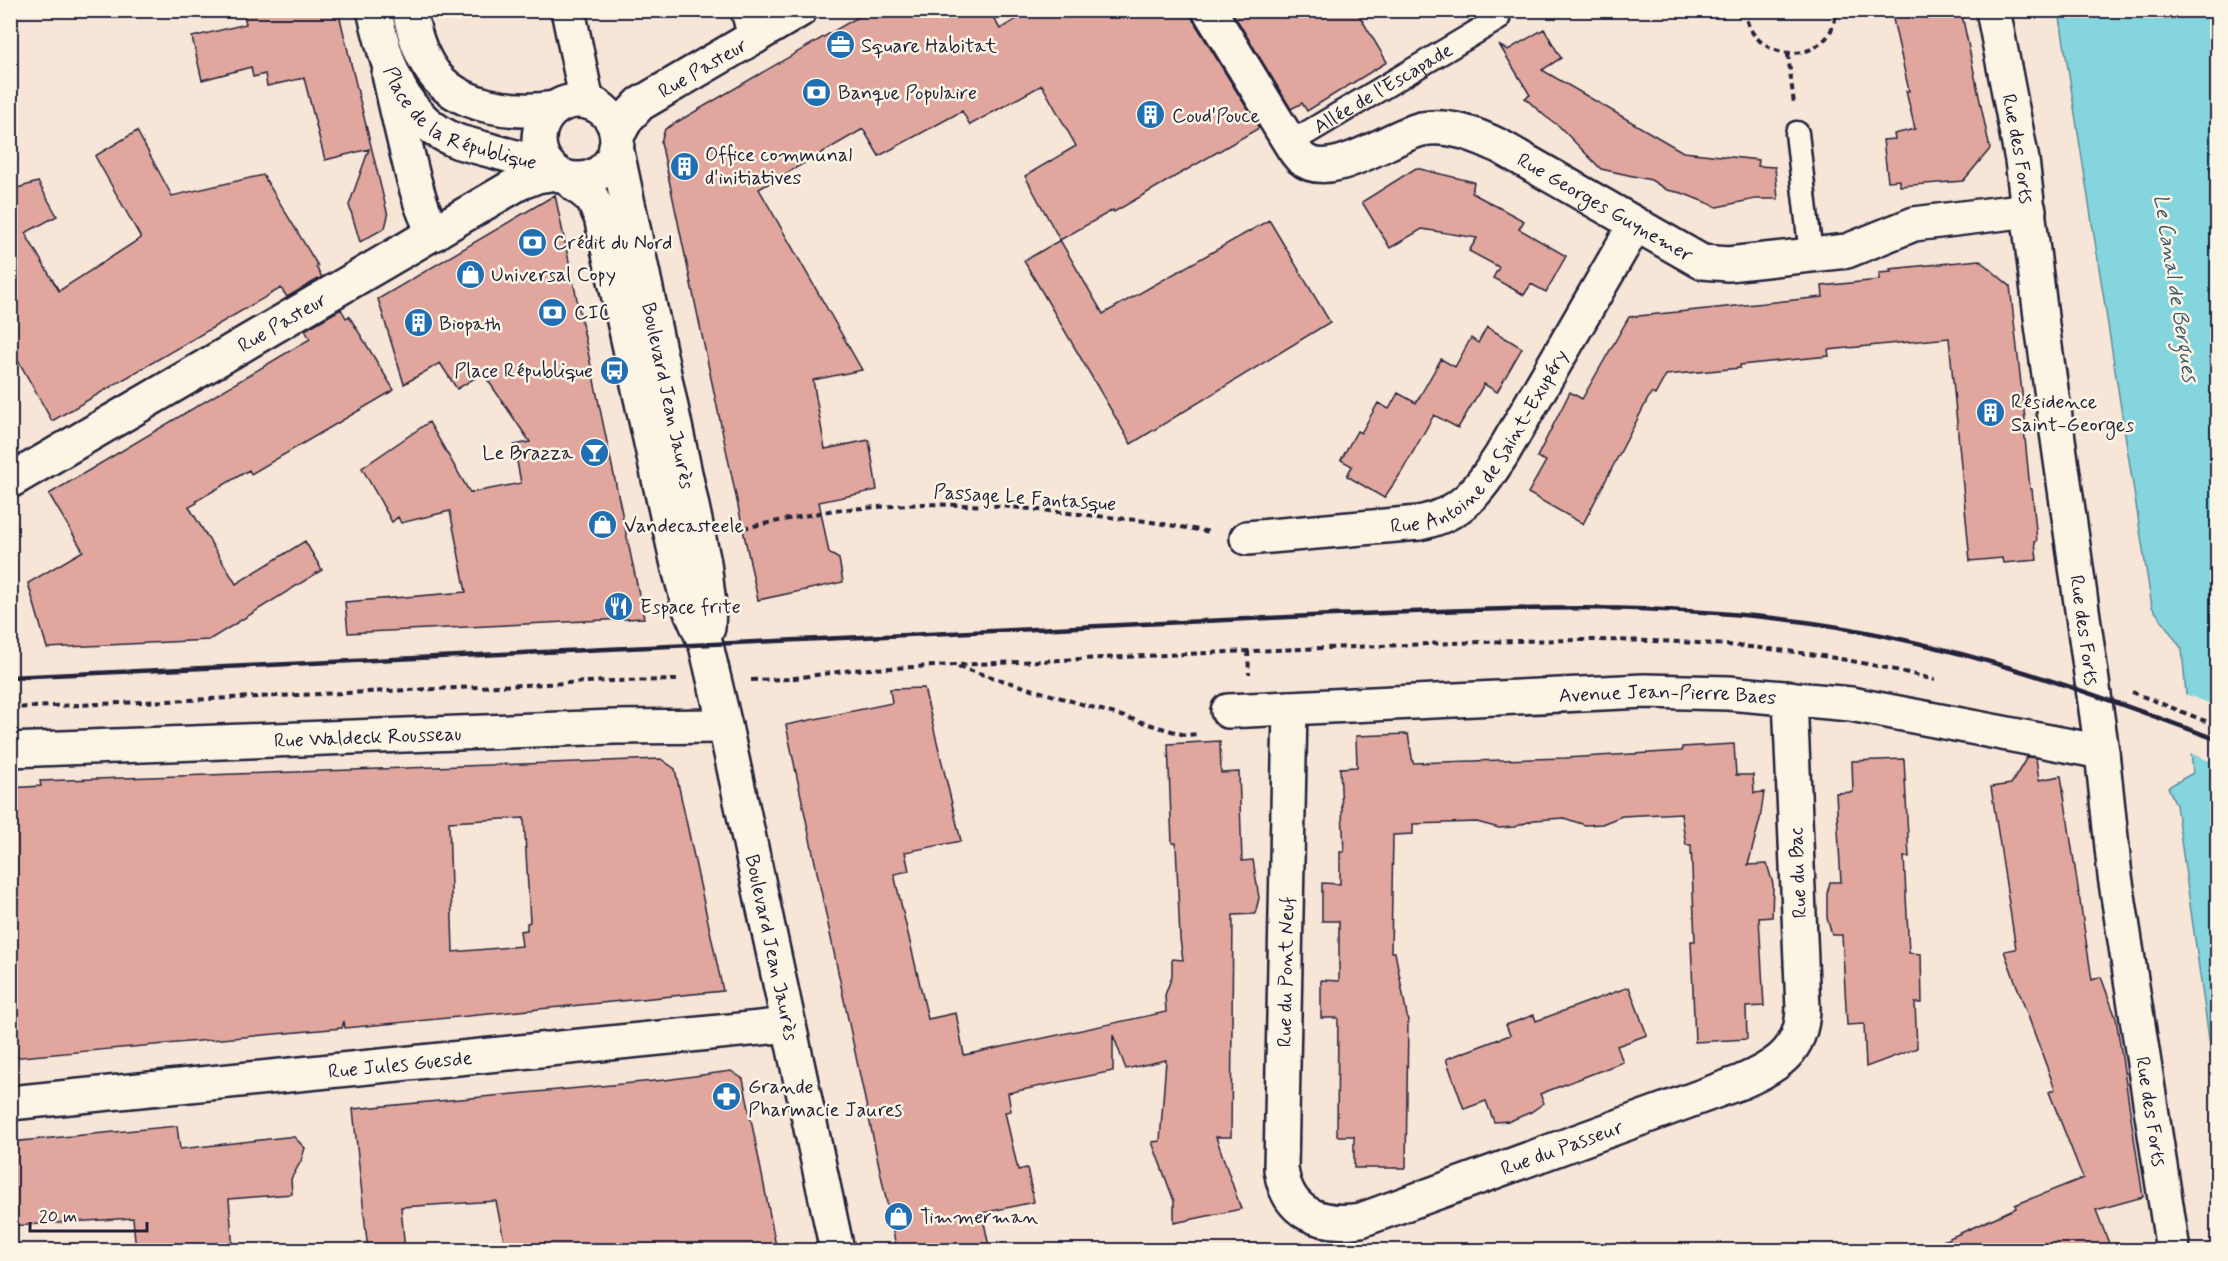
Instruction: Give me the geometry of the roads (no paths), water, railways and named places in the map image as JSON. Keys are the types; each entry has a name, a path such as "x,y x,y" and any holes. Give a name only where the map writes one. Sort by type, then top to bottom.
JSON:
{"street":[{"name":"Place de la République","path":"374,10 400,128 426,218 435,233"},
{"name":"Place de la République","path":"409,10 425,61 436,77 449,88 476,101 498,107 531,110 555,108"},
{"path":"568,10 587,102"},
{"name":"Rue Pasteur","path":"617,141 627,118 640,104 752,24 800,10"},
{"path":"1209,10 1290,143"},
{"name":"Rue des Forts","path":"1993,10 2013,107 2029,210 2042,325 2102,752 2115,876 2173,1251"},
{"name":"Place de la République","path":"385,54 393,76 405,97 420,116 437,131 459,142 557,172"},
{"path":"570,101 587,102 602,108 609,116 617,141 610,162 603,170 583,179 557,172 540,152 539,136 544,120 555,108 570,101"},
{"name":"Rue Georges Guynemer","path":"1290,143 1306,162 1314,165 1330,165 1354,158 1408,132 1423,129 1456,130 1471,134 1501,147 1702,262 1728,264 1847,251 1914,224 2029,210"},
{"name":"Boulevard Jean Jaurès","path":"617,141 704,563 709,604 706,645"},
{"name":"Rue Pasteur","path":"10,481 527,179 557,172"},
{"name":"Boulevard Jean Jaurès","path":"557,172 592,198 602,218 678,565 690,609 706,645 725,726 837,1251"},
{"name":"Rue Antoine de Saint-Exupéry","path":"1247,538 1419,523 1437,520 1466,503 1477,492 1502,456 1635,225"},
{"name":"Avenue Jean-Pierre Baes","path":"1218,723 1290,708 1644,691 1697,692 1790,698 1879,708 2102,752"},
{"name":"Rue du Bac","path":"1790,698 1803,1009 1799,1035 1793,1047"},
{"name":"Rue du Pont Neuf","path":"1290,708 1281,1169 1283,1181 1296,1204 1320,1220"},
{"name":"Rue Waldeck Rousseau","path":"10,750 614,727 725,726"},
{"name":"Rue Jules Guesde","path":"10,1103 789,1025"},
{"name":"Rue du Passeur","path":"1320,1220 1334,1223 1361,1220 1740,1082 1771,1067 1793,1047"}],"lane":[{"name":"Allée de l'Escapade","path":"1290,143 1498,19 1493,10"},
{"path":"1797,133 1811,255"}],"water":[{"name":"Le Canal de Bergues","path":"2059,11 2212,11 2217,45 2217,1095 2176,805 2168,787 2193,773 2182,649 2152,607"}],"railway":[{"path":"10,677 1332,615 1512,609 1633,609 1693,611 1813,623 1916,643 2068,686 2218,740"}],"place":[{"name":"Square Habitat","path":"840,45"},
{"name":"Banque Populaire","path":"817,92"},
{"name":"Coud'Pouce","path":"1151,115"},
{"name":"Office communal d'initiatives","path":"684,166"},
{"name":"Crédit du Nord","path":"532,242"},
{"name":"Universal Copy","path":"470,274"},
{"name":"CIC","path":"553,312"},
{"name":"Biopath","path":"418,323"},
{"name":"Place République","path":"614,370"},
{"name":"Résidence Saint-Georges","path":"1990,413"},
{"name":"Le Brazza","path":"594,452"},
{"name":"Vandecasteele","path":"603,525"},
{"name":"Espace frite","path":"619,606"},
{"name":"Grande Pharmacie Jaures","path":"727,1097"},
{"name":"Timmerman","path":"899,1216"}]}
